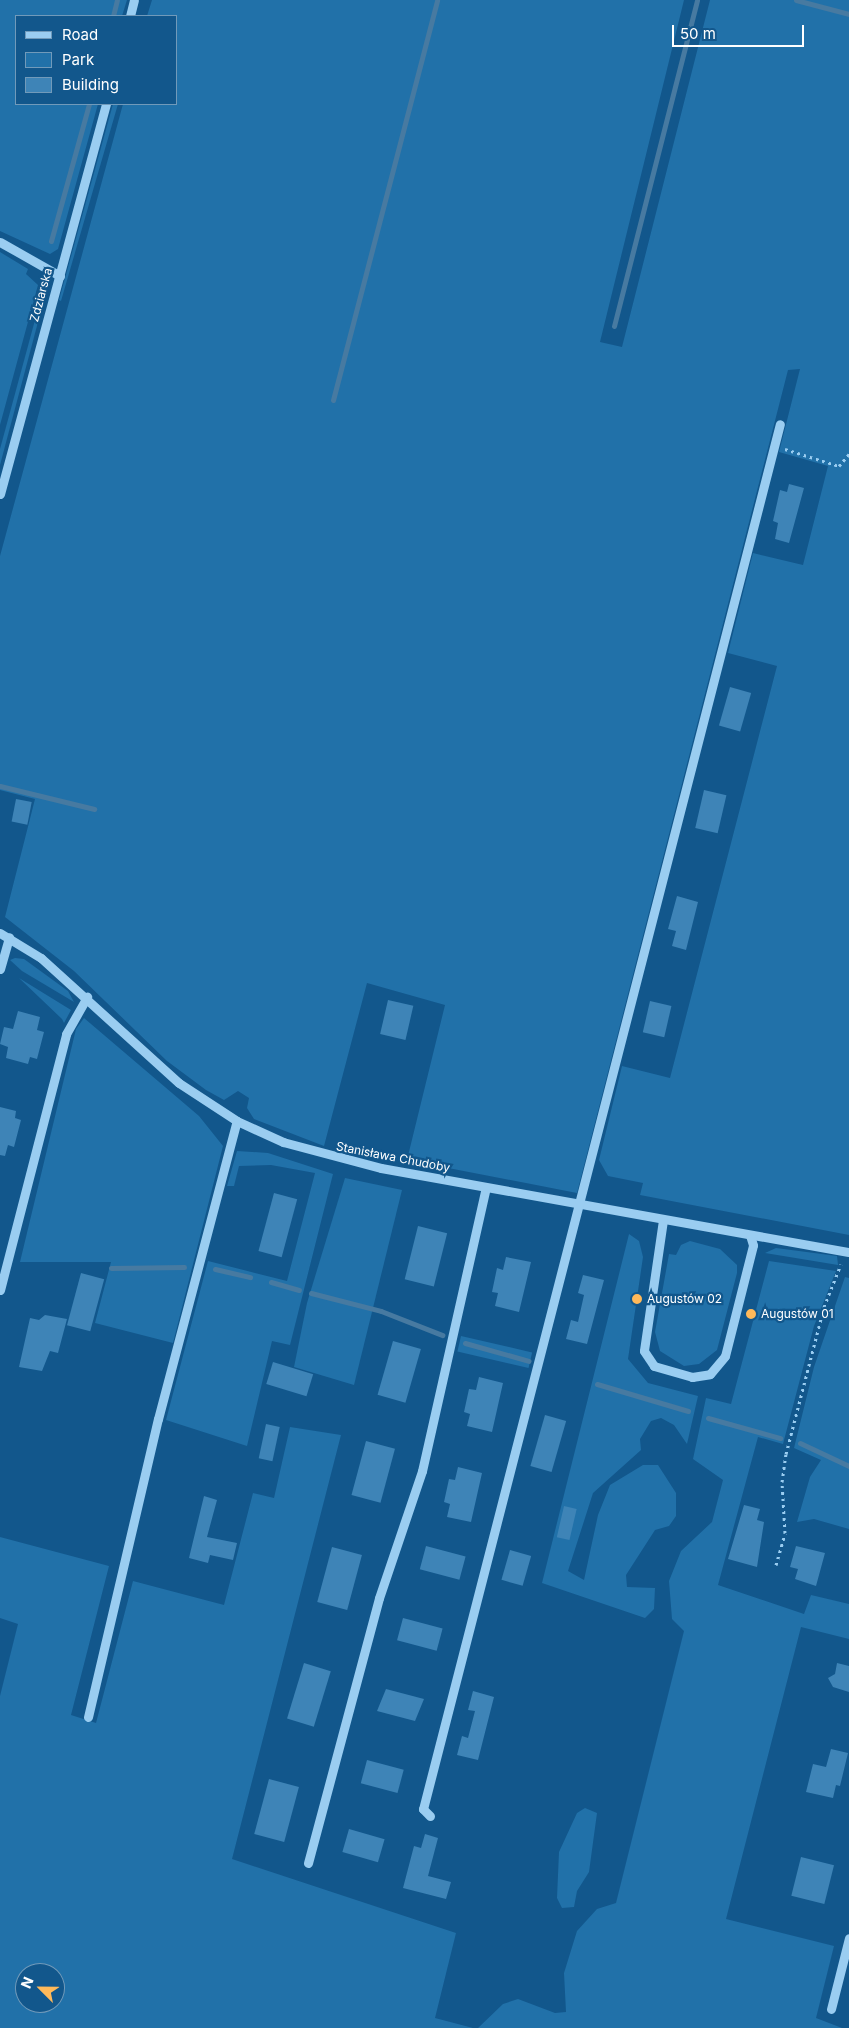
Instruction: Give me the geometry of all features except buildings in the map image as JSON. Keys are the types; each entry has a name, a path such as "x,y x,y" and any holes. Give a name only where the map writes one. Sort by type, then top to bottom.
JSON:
{"street":[{"path":"130,15 134,0"},
{"name":"Zdziarska","path":"0,494 106,105"},
{"path":"0,242 60,276"},
{"path":"430,1816 423,1809 580,1206 780,424"},
{"path":"0,969 4,935"},
{"name":"Stanisława Chudoby","path":"4,935 87,997 179,1083 237,1121 320,1155 580,1206 846,1251"},
{"path":"0,1290 66,1034 87,997"},
{"path":"88,1717 158,1419 237,1121"},
{"path":"308,1863 379,1598 422,1471 486,1188"},
{"path":"663,1220 644,1326 644,1350 654,1366 692,1378 710,1374 724,1356 753,1244 750,1235"},
{"path":"830,2009 849,1938"}],"path":[{"path":"775,446 839,466 849,454"},
{"path":"776,1565 785,1533 786,1454 824,1308 846,1251"}],"green space":[{"path":"0,0 127,0 122,15 15,15 15,105 98,105 58,249 50,254 0,231"},
{"path":"152,0 684,0 600,342 622,347 710,0 849,0 849,1235 640,1195 643,1183 608,1176 599,1160 622,1066 670,1078 777,666 728,653 753,553 803,565 828,466 779,452 800,369 788,370 577,1193 407,1160 445,1005 367,983 324,1146 254,1119 247,1108 249,1098 238,1091 224,1100 206,1090 167,1061 74,971 5,917 35,799 0,790 0,556 123,105 178,105 178,15 147,15"},
{"path":"113,105 118,105 61,301 59,300"},
{"path":"0,252 28,269 26,274 38,285 0,425"},
{"path":"42,307 0,465 0,449 38,309"},
{"path":"15,958 24,959 68,991 74,1002 22,971 10,960"},
{"path":"19,978 71,1010 64,1023 62,1019"},
{"path":"84,1018 199,1116 223,1146 173,1343 95,1323 111,1262 20,1262 76,1029"},
{"path":"237,1151 268,1153 333,1174 290,1345 272,1341 247,1446 166,1420 208,1261 287,1281 315,1173 271,1165 239,1166 234,1186 227,1186"},
{"path":"345,1178 402,1190 354,1385 294,1367 307,1303"},
{"path":"629,1234 639,1241 643,1257 628,1359 648,1383 698,1396 687,1444 674,1425 661,1418 651,1421 640,1439 641,1450 593,1493 568,1571 584,1580 598,1515 610,1485 643,1465 658,1465 676,1493 676,1516 669,1526 655,1530 626,1575 627,1587 655,1588 654,1609 645,1618 542,1583"},
{"path":"690,1241 720,1249 737,1265 737,1273 717,1350 699,1364 684,1366 660,1351 655,1332 669,1254 676,1255 681,1245"},
{"path":"776,1248 837,1256 838,1265 765,1253"},
{"path":"769,1261 836,1271 814,1326 783,1444 758,1437 718,1585 804,1614 811,1595 849,1604 849,1639 801,1627 726,1919 834,1946 816,2018 842,2028 478,2028 503,2004 518,1999 555,2013 566,2012 564,1973 577,1931 597,1909 616,1903 684,1631 672,1619 669,1581 681,1551 712,1522 723,1480 693,1459 706,1398 731,1404"},
{"path":"845,1277 849,1278 849,1529 814,1519 797,1522 810,1477 821,1460 794,1448 814,1367"},
{"path":"461,1336 532,1352 529,1368 457,1352"},
{"path":"290,1427 341,1435 232,1859 456,1933 435,2018 473,2028 0,2028 0,1696 18,1624 0,1618 0,1537 109,1566 71,1715 96,1723 133,1581 224,1605 253,1493 274,1498"},
{"path":"585,1808 597,1813 589,1872 577,1891 574,1907 562,1908 557,1898 559,1852 577,1813"}],"waterway":[{"path":"113,15 117,0"},
{"path":"333,400 437,0"},
{"path":"614,326 697,0"},
{"path":"796,0 849,14"},
{"path":"51,241 89,105"},
{"path":"0,786 94,809"},
{"path":"111,1268 184,1267"},
{"path":"215,1269 250,1277"},
{"path":"271,1282 299,1290"},
{"path":"311,1293 381,1311 442,1335"},
{"path":"465,1343 529,1361"},
{"path":"597,1384 688,1411"},
{"path":"708,1418 780,1438"},
{"path":"800,1443 849,1466"}],"place":[{"name":"Augustów 02","path":"637,1299"},
{"name":"Augustów 01","path":"751,1314"}]}
